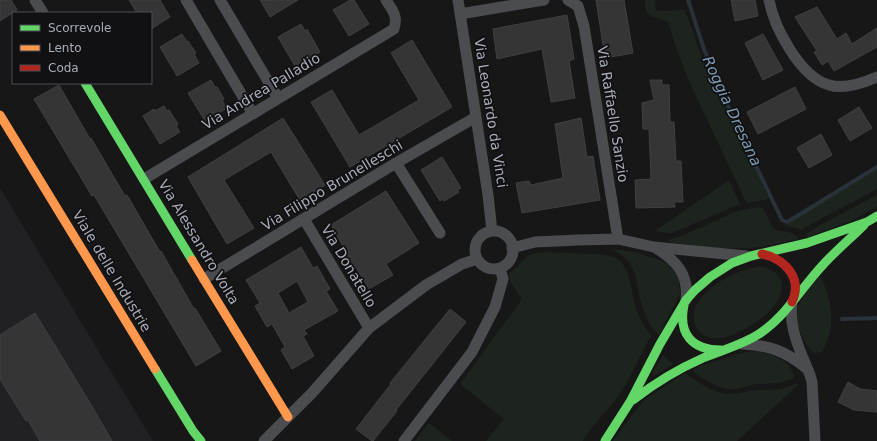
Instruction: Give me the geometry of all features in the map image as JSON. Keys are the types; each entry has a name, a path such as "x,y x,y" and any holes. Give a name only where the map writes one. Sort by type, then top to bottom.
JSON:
{"street":[{"path":"35,0 42,12"},
{"path":"186,0 253,114"},
{"path":"220,0 278,98"},
{"name":"Via Andrea Palladio","path":"144,180 394,29 396,18 386,0"},
{"name":"Via Leonardo da Vinci","path":"458,0 488,195 492,231"},
{"path":"460,14 544,0"},
{"name":"Via Raffaello Sanzio","path":"568,0 578,6 584,26 618,239"},
{"path":"769,0 775,23 783,39 800,63 814,77 825,84 836,87 856,84 877,78"},
{"name":"Via Alessandro Volta","path":"86,84 288,417"},
{"name":"Viale delle Industrie","path":"0,115 148,359 193,431 202,441"},
{"name":"Via Filippo Brunelleschi","path":"204,279 396,163 476,117"},
{"path":"396,163 440,233"},
{"path":"605,441 630,402 660,344 686,300 715,273 732,263 751,256 807,243 867,222 877,216"},
{"name":"Via Donatello","path":"304,219 369,328"},
{"path":"630,402 661,380 676,372 703,358 737,346 766,330 779,318 820,268 867,222"},
{"path":"492,231 505,234 509,239 512,248 512,255 509,262 500,268 495,269 482,265 477,259 475,252 475,245 479,238 484,233 492,231"},
{"path":"512,248 535,242 618,239 654,247 751,256"},
{"path":"654,247 670,257 678,266 685,278 687,289 682,320 684,330 690,339 701,347 711,350 737,346 759,345 780,351 796,360 808,370"},
{"path":"762,254 775,257 790,270 793,276 796,290 792,303 791,316 793,329 811,376 813,388 815,441"},
{"path":"264,441 312,393 369,328 426,286 462,264 477,259"},
{"path":"404,441 472,352 495,307 503,279 500,268"}],"shaded area":[{"path":"645,0 655,0 656,11 685,10 702,58 769,199 748,203 745,200 688,79 668,22 649,14 646,11"},
{"path":"877,169 877,189 801,230 785,225"},
{"path":"729,180 740,204 672,233 655,231"},
{"path":"0,188 153,441 0,441"},
{"path":"877,195 877,207 849,222 807,237 806,234 822,224"},
{"path":"758,207 763,208 773,228 776,230 793,233 799,239 750,248 710,247 669,242 669,240 737,211"},
{"path":"611,249 633,252 658,259 667,264 676,274 679,280 680,294 659,335 650,325 644,312 632,267 623,256"},
{"path":"546,252 596,254 611,256 618,260 627,272 630,279 636,309 651,336 620,394 583,441 486,441 504,419 460,384 522,299 510,281 509,273 529,255"},
{"path":"760,266 770,269 778,275 781,281 782,291 778,300 771,309 752,325 731,336 715,338 704,335 699,331 694,321 694,315 695,308 703,296 715,285 727,278"},
{"path":"820,276 829,300 831,325 828,339 822,352 815,353 809,348 803,338 798,326 797,317 803,297"},
{"path":"753,351 766,353 779,358 789,366 793,372 794,378 781,382 758,384 739,389 730,389 719,387 693,371 697,367 736,354"},
{"path":"663,355 673,364 654,376 652,373"},
{"path":"685,373 718,392 729,394 756,390 781,389 794,384 799,384 737,441 613,441 644,400"},
{"path":"429,423 452,441 415,441"}],"building":[{"path":"0,0 11,0 17,10 0,21"},
{"path":"129,0 160,0 170,17 152,28 152,12 136,12"},
{"path":"260,0 298,0 270,17"},
{"path":"350,0 354,0 369,24 349,36 333,10"},
{"path":"596,0 624,0 633,53 605,58"},
{"path":"731,0 755,0 758,16 735,21"},
{"path":"817,7 837,39 846,33 852,44 877,28 877,47 834,71 828,61 822,65 814,52 817,51 795,17"},
{"path":"567,15 574,59 569,61 575,98 551,102 542,49 497,59 493,29"},
{"path":"301,24 305,31 307,29 320,52 295,66 278,37"},
{"path":"182,34 196,53 194,54 199,63 177,76 160,47"},
{"path":"763,34 783,70 763,80 745,43"},
{"path":"412,40 452,107 350,167 311,102 332,90 359,135 419,100 391,53"},
{"path":"211,80 224,99 222,100 227,108 205,121 188,93"},
{"path":"650,80 662,80 662,85 669,85 670,122 674,122 676,161 681,161 683,202 674,202 675,207 636,208 635,180 651,179 649,129 643,129 642,103 654,100"},
{"path":"59,85 90,139 91,138 125,196 127,195 194,309 195,308 221,351 196,366 94,195 92,196 34,99"},
{"path":"795,87 806,109 758,134 747,112"},
{"path":"164,106 167,111 169,110 178,124 176,126 180,132 160,144 143,116 154,109 155,111"},
{"path":"859,107 872,128 850,141 838,120"},
{"path":"283,118 325,185 301,202 271,152 224,180 254,228 227,244 188,177"},
{"path":"581,118 587,157 593,156 600,200 522,213 516,183 529,181 531,185 563,178 555,124"},
{"path":"821,134 832,155 809,168 797,148"},
{"path":"442,157 461,188 457,190 459,192 444,201 443,199 440,201 421,170"},
{"path":"386,191 419,243 386,264 393,275 369,289 356,267 354,268 331,225"},
{"path":"301,247 313,268 317,266 330,289 326,291 338,311 304,330 307,334 303,336 314,356 292,369 281,350 285,347 272,324 267,327 255,306 260,303 246,280","holes":["297,281 308,302 289,313 278,293"]},
{"path":"450,309 466,322 372,441 356,429 391,384 390,383"},
{"path":"35,313 112,441 40,441 28,420 26,421 0,379 0,335"},
{"path":"848,382 860,389 877,391 877,412 854,410 838,402"}],"waterway":[{"name":"Roggia Dresana","path":"688,0 704,49 737,127 782,220 787,222 789,221 877,167"},
{"name":"Roggia Dresana","path":"842,319 877,318"}],"traffic: fast":[{"path":"86,84 192,260"},
{"path":"605,441 630,402 660,344 686,300 710,277 732,263 751,256 807,243 867,222 877,216"},
{"path":"633,400 658,382 685,367 759,334 777,320 826,261 864,225"},
{"path":"684,305 683,324 685,332 689,338 702,347 721,350"},
{"path":"155,369 193,431 201,441"}],"traffic: slow":[{"path":"0,115 155,369"},
{"path":"192,260 288,417"}],"traffic: jam":[{"path":"762,254 778,260 790,271 795,285 795,293 792,302"}]}
